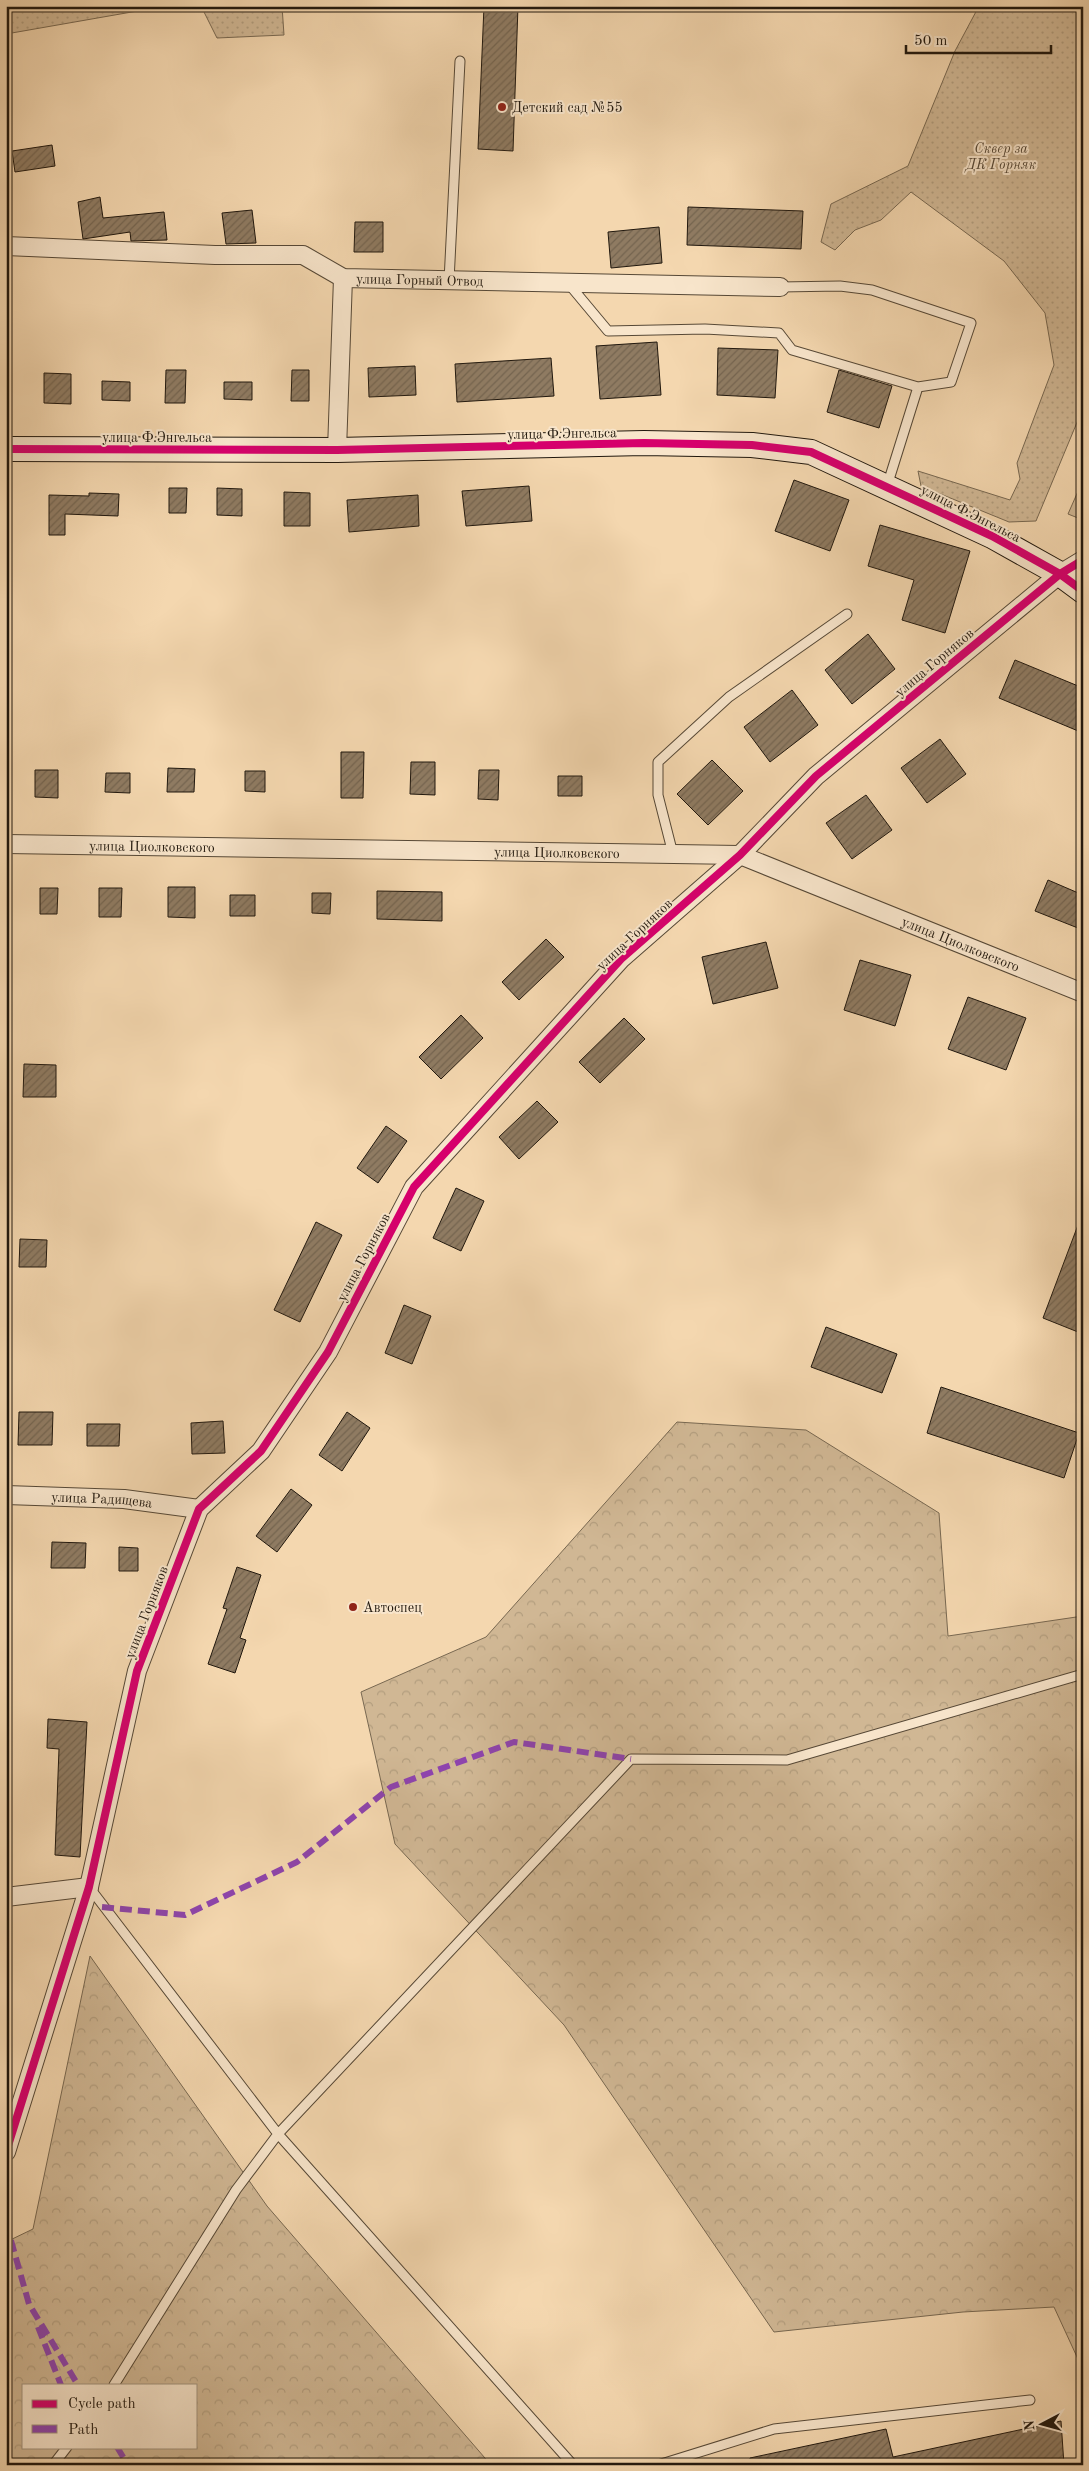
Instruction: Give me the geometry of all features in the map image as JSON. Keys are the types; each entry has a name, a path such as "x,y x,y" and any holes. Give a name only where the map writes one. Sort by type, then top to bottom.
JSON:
{"street":[{"name":"улица Горный Отвод","path":"6,246 215,255 303,255 343,278 780,287"},
{"path":"337,450 343,278"},
{"name":"улица Ф.Энгельса","path":"6,449 337,450 644,443 752,445 811,452 992,536 1060,574 1083,591"},
{"name":"улица Горняков","path":"6,2152 88,1887 137,1671 199,1509 261,1451 328,1352 414,1187 621,959 740,855 816,776 1060,574 1083,560"},
{"name":"улица Циолковского","path":"6,844 740,855 1083,993"},
{"name":"улица Радищева","path":"6,1495 124,1499 199,1509"},
{"path":"6,1897 88,1887"}],"lane":[{"path":"448,281 460,61"},
{"path":"568,283 608,331 697,329 779,333 792,350 918,387 951,382 971,323 872,290 840,286 780,287"},
{"path":"887,486 918,387"},
{"path":"1060,574 1083,564"},
{"path":"673,854 658,795 658,762 729,697 847,614"},
{"path":"115,2384 236,2190 278,2134 631,1759 787,1760 1083,1674"},
{"path":"88,1887 278,2134 573,2465"},
{"path":"658,2465 774,2430 1030,2400"},
{"path":"52,2465 66,2448"}],"green space":[{"path":"6,6 166,6 6,34"},
{"path":"201,6 282,6 284,35 217,38"},
{"name":"Сквер за ДК Горняк","path":"979,6 1083,6 1083,408 1036,521 1009,522 921,486 918,471 1010,500 1020,479 1017,463 1054,365 1045,313 1004,261 911,192 881,220 855,230 835,250 821,242 831,204 908,166 955,51"},
{"path":"1083,480 1083,520 1068,514"},
{"path":"677,1422 806,1430 939,1513 948,1636 1083,1616 1083,2370 1054,2307 963,2312 774,2332 564,2025 395,1844 361,1692 486,1637"},
{"path":"90,1956 267,2206 491,2465 6,2465 6,2242 33,2229"}],"building":[{"path":"484,6 518,6 513,151 478,149"},
{"path":"52,145 55,166 15,172 12,151"},
{"path":"100,197 103,218 164,212 167,240 131,241 130,232 83,239 78,202"},
{"path":"688,207 803,211 801,249 687,245"},
{"path":"252,210 256,243 226,244 222,213"},
{"path":"355,222 383,222 383,252 354,252"},
{"path":"659,227 662,263 611,268 608,232"},
{"path":"657,342 661,395 600,399 596,346"},
{"path":"718,348 778,350 775,398 717,395"},
{"path":"551,358 554,396 457,402 455,364"},
{"path":"415,366 416,395 369,397 368,368"},
{"path":"166,370 186,370 185,403 165,403"},
{"path":"292,370 309,370 309,401 291,401"},
{"path":"839,370 892,386 879,428 827,412"},
{"path":"44,373 71,374 71,404 44,403"},
{"path":"102,381 130,382 130,401 102,400"},
{"path":"224,382 252,382 252,400 224,399"},
{"path":"794,480 849,500 830,551 775,531"},
{"path":"529,486 532,521 466,526 462,491"},
{"path":"169,488 187,488 186,513 169,513"},
{"path":"217,488 242,489 242,516 217,515"},
{"path":"284,492 310,493 310,526 284,526"},
{"path":"89,493 119,494 118,516 65,514 65,535 49,535 49,495 89,496"},
{"path":"418,495 419,526 349,532 347,500"},
{"path":"880,525 970,551 945,633 902,620 914,580 868,566"},
{"path":"868,634 895,669 852,704 825,670"},
{"path":"1015,660 1083,688 1083,733 999,698"},
{"path":"792,690 818,725 770,762 744,727"},
{"path":"940,739 966,774 927,803 901,768"},
{"path":"341,752 364,752 363,798 341,798"},
{"path":"712,760 743,791 708,825 677,794"},
{"path":"411,762 435,762 435,795 410,794"},
{"path":"168,768 195,769 194,792 167,792"},
{"path":"35,770 58,770 58,798 35,797"},
{"path":"479,770 499,770 498,800 478,799"},
{"path":"245,771 265,771 265,792 245,791"},
{"path":"106,773 130,773 130,793 105,792"},
{"path":"558,776 582,776 582,796 558,796"},
{"path":"866,795 892,830 852,859 826,823"},
{"path":"1048,880 1083,895 1083,930 1035,911"},
{"path":"168,887 195,887 195,918 168,917"},
{"path":"40,888 58,888 57,914 40,914"},
{"path":"99,888 122,888 121,917 99,917"},
{"path":"377,891 442,892 442,921 377,919"},
{"path":"312,893 331,893 330,914 312,913"},
{"path":"230,895 255,895 255,916 230,916"},
{"path":"546,939 564,957 519,1000 502,982"},
{"path":"766,942 778,988 713,1004 702,957"},
{"path":"860,960 911,975 895,1026 844,1010"},
{"path":"968,997 1026,1018 1006,1070 948,1049"},
{"path":"461,1015 483,1038 441,1079 419,1057"},
{"path":"624,1018 645,1039 600,1083 579,1062"},
{"path":"24,1064 56,1065 56,1097 23,1097"},
{"path":"537,1101 558,1122 519,1159 499,1137"},
{"path":"386,1126 407,1141 378,1183 357,1168"},
{"path":"456,1188 484,1201 461,1251 433,1238"},
{"path":"1081,1217 1083,1217 1083,1334 1043,1318"},
{"path":"316,1222 342,1235 300,1322 274,1310"},
{"path":"20,1239 47,1240 46,1267 19,1267"},
{"path":"404,1305 431,1316 412,1364 385,1353"},
{"path":"826,1327 897,1354 882,1393 811,1367"},
{"path":"941,1387 1079,1433 1064,1478 927,1433"},
{"path":"19,1412 53,1412 52,1445 18,1445"},
{"path":"347,1412 370,1428 342,1471 319,1455"},
{"path":"223,1421 225,1453 192,1454 191,1423"},
{"path":"87,1424 120,1424 119,1446 87,1446"},
{"path":"291,1489 312,1505 277,1552 256,1536"},
{"path":"52,1542 86,1543 85,1568 51,1568"},
{"path":"119,1547 138,1548 138,1571 119,1571"},
{"path":"237,1567 261,1575 240,1638 246,1640 235,1673 208,1664 227,1609 223,1608"},
{"path":"48,1719 87,1722 80,1857 55,1855 59,1749 47,1748"},
{"path":"1061,2421 1064,2465 750,2465 750,2458 886,2429 893,2457"}],"marked path":[{"path":"102,1907 185,1915 297,1862 391,1787 514,1742 631,1759"},
{"path":"6,2223 29,2304 77,2384"},
{"path":"38,2327 61,2384"},
{"path":"118,2448 128,2465"}],"cycle path":[{"path":"6,449 337,450 644,443 752,445 811,452 992,536 1060,574 1083,591"},
{"path":"6,2152 89,1887 137,1671 199,1509 261,1451 328,1352 414,1187 621,959 740,855 816,776 1060,574 1083,560"}],"place":[{"name":"Детский сад №55","path":"502,107"},
{"name":"Автоспец","path":"353,1607"}]}
